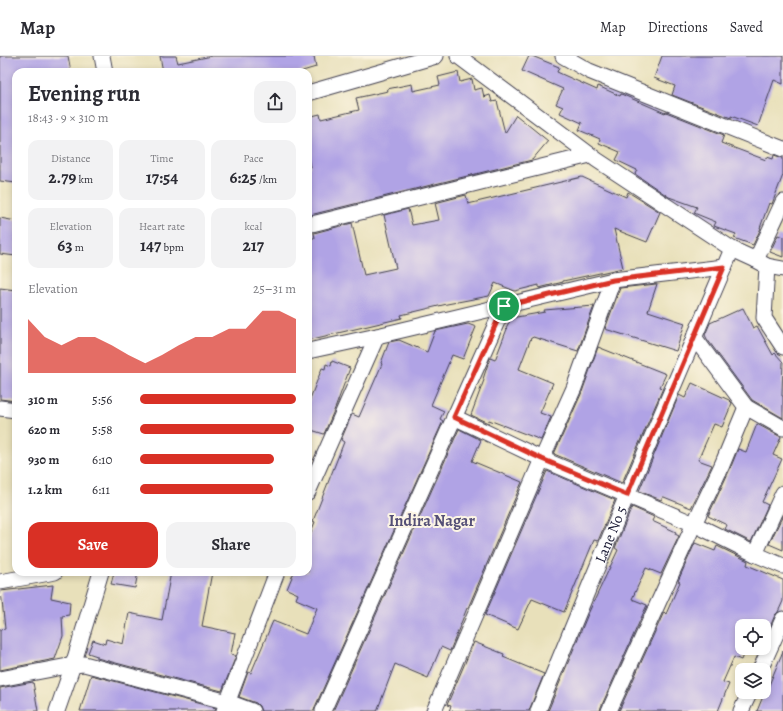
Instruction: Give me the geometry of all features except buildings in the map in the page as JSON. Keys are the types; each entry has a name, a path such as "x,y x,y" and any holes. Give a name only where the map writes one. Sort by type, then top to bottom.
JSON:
{"street":[{"path":"102,56 104,68"},
{"path":"312,92 436,56"},
{"path":"458,56 590,155 732,249 761,263 783,269"},
{"path":"563,56 589,71 783,149"},
{"path":"312,224 590,155"},
{"path":"783,202 761,263 764,318 783,347"},
{"name":"Lane No 5","path":"538,711 627,495 732,249"},
{"path":"312,350 613,280 724,267"},
{"path":"434,711 574,388 613,280"},
{"path":"323,711 504,306"},
{"path":"312,483 377,336"},
{"path":"694,337 746,407 783,428"},
{"path":"609,711 722,464 746,407"},
{"path":"0,408 12,410"},
{"path":"454,417 542,459 694,524 783,566"},
{"path":"755,554 783,493"},
{"path":"0,582 33,576"},
{"path":"57,711 73,665 100,576"},
{"path":"226,707 275,576"},
{"path":"763,663 783,620"},
{"path":"0,679 84,664 226,707 252,711"},
{"path":"741,711 747,699"}],"district":[{"name":"Indira Nagar","path":"432,520"}],"route":[{"path":"724,267 627,495 542,459 454,417 504,306 613,280 724,267"}]}
